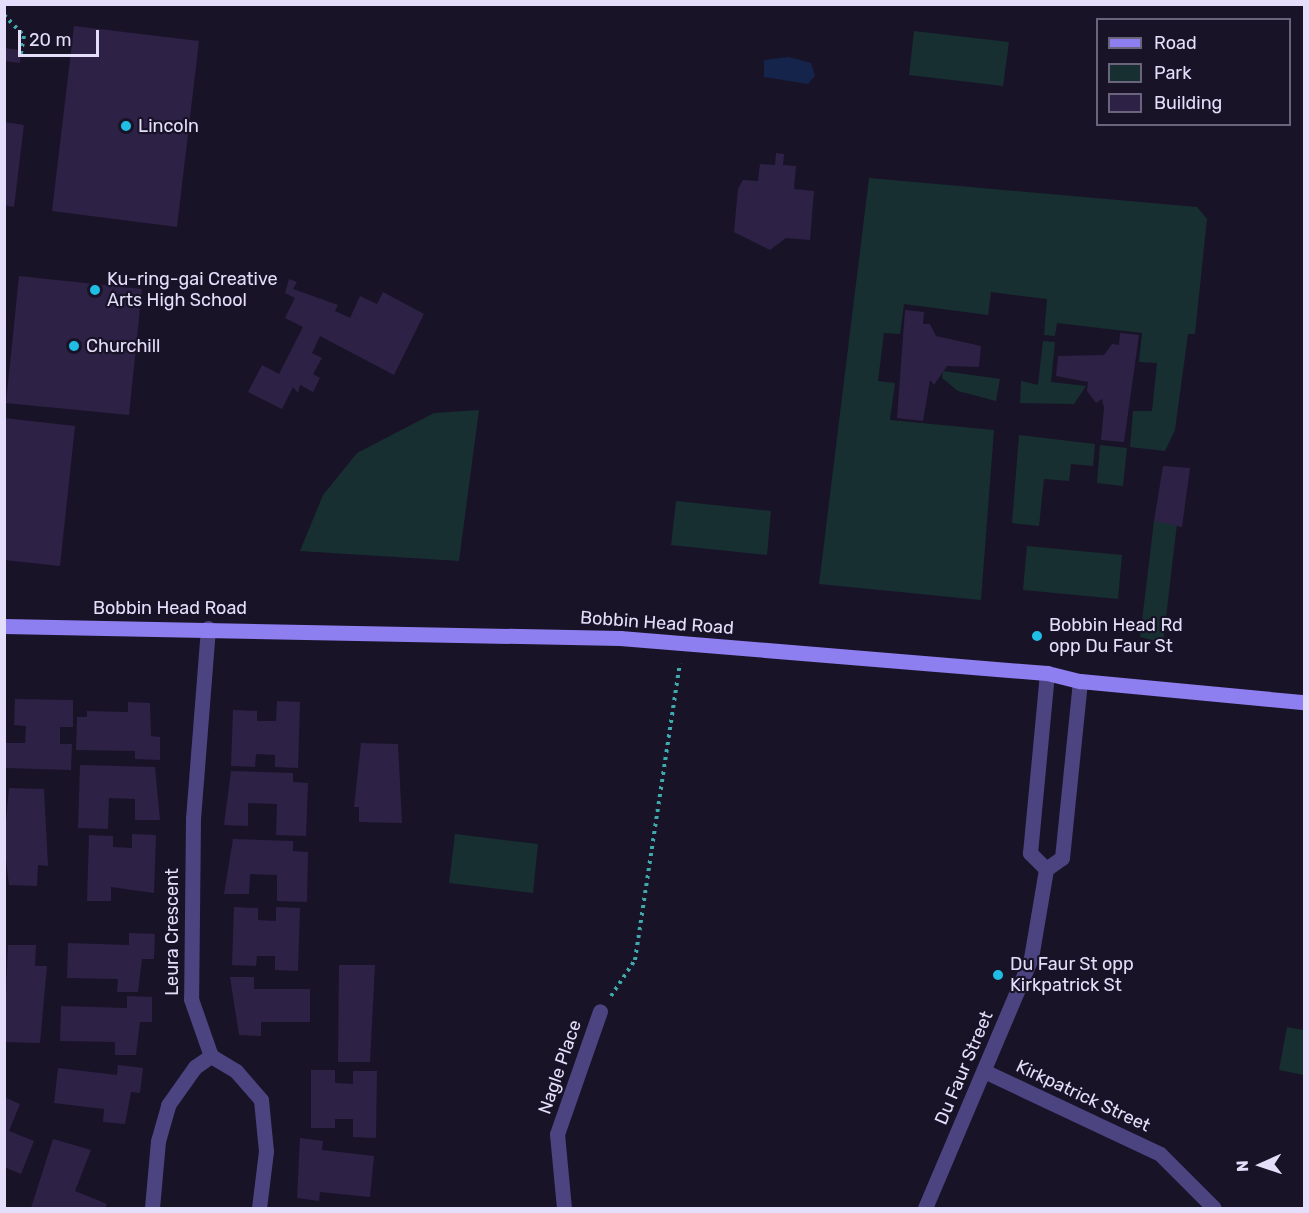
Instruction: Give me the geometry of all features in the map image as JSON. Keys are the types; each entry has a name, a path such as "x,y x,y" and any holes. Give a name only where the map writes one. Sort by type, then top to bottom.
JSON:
{"main road":[{"name":"Bobbin Head Road","path":"4,626 525,633 1047,673 1080,681 1305,702"}],"street":[{"name":"Leura Crescent","path":"208,628 189,928 191,999 211,1056"},
{"path":"1046,869 1030,853 1047,673"},
{"name":"Du Faur Street","path":"925,1209 986,1072 1031,958 1046,869 1062,858 1080,681"},
{"name":"Nagle Place","path":"564,1209 557,1134 600,1011"},
{"path":"152,1209 158,1141 168,1105 195,1066 211,1056 236,1071 261,1100 266,1151 259,1209"},
{"name":"Kirkpatrick Street","path":"986,1072 1160,1154 1214,1209"}],"path":[{"path":"4,15 24,36 20,58"},
{"path":"600,1011 635,960 683,644"}],"green space":[{"path":"914,31 1009,42 1003,86 909,75"},
{"path":"869,178 1197,207 1207,219 1195,334 1188,334 1175,430 1165,451 1130,447 1133,411 1152,411 1157,363 1139,362 1142,333 1057,323 1055,336 1044,335 1047,299 991,292 988,315 904,304 900,334 884,333 878,381 895,383 890,420 994,430 981,600 819,584"},
{"path":"1043,341 1055,342 1051,382 1086,386 1074,404 1020,403 1021,381 1038,385"},
{"path":"943,371 1000,379 996,401 958,391 942,378"},
{"path":"479,410 459,561 300,551 323,495 357,453 434,413"},
{"path":"1019,435 1095,444 1093,466 1071,464 1069,481 1044,479 1039,526 1012,523"},
{"path":"1100,445 1127,448 1123,486 1097,483"},
{"path":"676,501 771,511 767,555 671,545"},
{"path":"1154,521 1177,524 1163,643 1140,637"},
{"path":"1027,546 1122,555 1118,599 1023,590"},
{"path":"455,834 538,844 533,893 449,883"},
{"path":"1287,1027 1304,1030 1304,1075 1279,1070"}],"water":[{"path":"789,57 811,63 815,76 808,84 764,77 764,60"}],"building":[{"name":"Lincoln","path":"74,26 199,41 177,227 52,211"},
{"path":"4,48 21,50 20,63 4,61"},
{"path":"4,122 24,125 14,207 4,205"},
{"path":"776,153 784,154 783,165 796,166 794,189 814,191 810,240 786,238 770,250 734,232 738,189 743,180 758,181 760,164 775,165"},
{"name":"Churchill","path":"19,276 142,289 129,415 6,403"},
{"path":"289,279 297,282 293,289 338,305 335,311 350,318 360,296 377,304 383,292 424,314 394,375 320,336 312,353 322,358 313,374 320,378 313,392 300,385 298,393 293,387 282,409 248,392 262,365 279,374 303,327 285,318 295,298 285,293"},
{"path":"905,310 924,312 923,324 930,324 936,336 981,346 979,367 947,366 934,385 930,380 923,421 897,418"},
{"path":"1120,333 1139,335 1124,442 1101,440 1104,408 1102,399 1096,403 1087,391 1088,382 1056,376 1058,356 1104,355 1112,344 1119,345"},
{"path":"4,418 75,426 60,566 4,560"},
{"path":"1163,466 1190,468 1182,527 1154,521"},
{"path":"15,699 73,700 73,727 60,727 60,744 72,744 71,770 5,768 5,743 25,743 26,726 14,725"},
{"path":"277,701 300,702 298,768 275,767 275,755 256,754 255,767 231,766 233,710 257,711 257,721 276,721"},
{"path":"128,702 150,703 151,736 160,737 160,760 135,759 135,751 76,750 77,717 87,717 87,711 128,712"},
{"path":"361,743 398,744 402,823 359,822 359,807 354,807"},
{"path":"80,765 155,767 160,820 135,820 135,799 109,798 108,829 78,828"},
{"path":"231,771 293,773 293,782 308,783 306,836 276,835 277,804 248,803 248,826 224,825"},
{"path":"9,788 44,789 48,866 38,865 37,886 9,885 4,844"},
{"path":"132,834 156,835 154,893 111,887 111,901 87,901 89,835 113,836 113,847 132,848"},
{"path":"233,839 293,841 293,851 308,852 307,902 277,901 277,875 250,874 249,894 224,894"},
{"path":"234,907 258,908 258,920 276,921 276,907 300,908 298,971 275,970 275,956 257,956 256,966 232,965"},
{"path":"129,933 155,934 154,959 142,959 138,992 117,992 118,979 67,978 68,943 129,945"},
{"path":"8,945 36,945 35,966 47,966 40,1043 4,1042"},
{"path":"339,965 375,965 370,1062 338,1062"},
{"path":"230,977 254,977 254,989 310,989 310,1022 261,1022 261,1036 239,1035"},
{"path":"127,996 152,997 152,1022 140,1022 136,1055 115,1055 115,1042 60,1041 61,1006 127,1008"},
{"path":"118,1065 143,1068 140,1093 131,1092 125,1124 103,1122 104,1109 54,1103 58,1068 117,1075"},
{"path":"311,1070 335,1070 335,1083 353,1084 353,1071 377,1071 376,1138 353,1137 353,1119 335,1119 335,1128 311,1128"},
{"path":"4,1097 20,1104 9,1131 34,1141 21,1174 4,1167"},
{"path":"300,1138 323,1141 322,1150 374,1156 370,1197 320,1192 319,1201 297,1198"},
{"path":"53,1139 91,1150 75,1191 107,1204 105,1208 31,1208"}],"place":[{"name":"Lincoln","path":"126,126"},
{"name":"Ku-ring-gai Creative Arts High School","path":"95,290"},
{"name":"Churchill","path":"74,346"},
{"name":"Bobbin Head Rd opp Du Faur St","path":"1037,636"},
{"name":"Du Faur St opp Kirkpatrick St","path":"998,975"}]}
